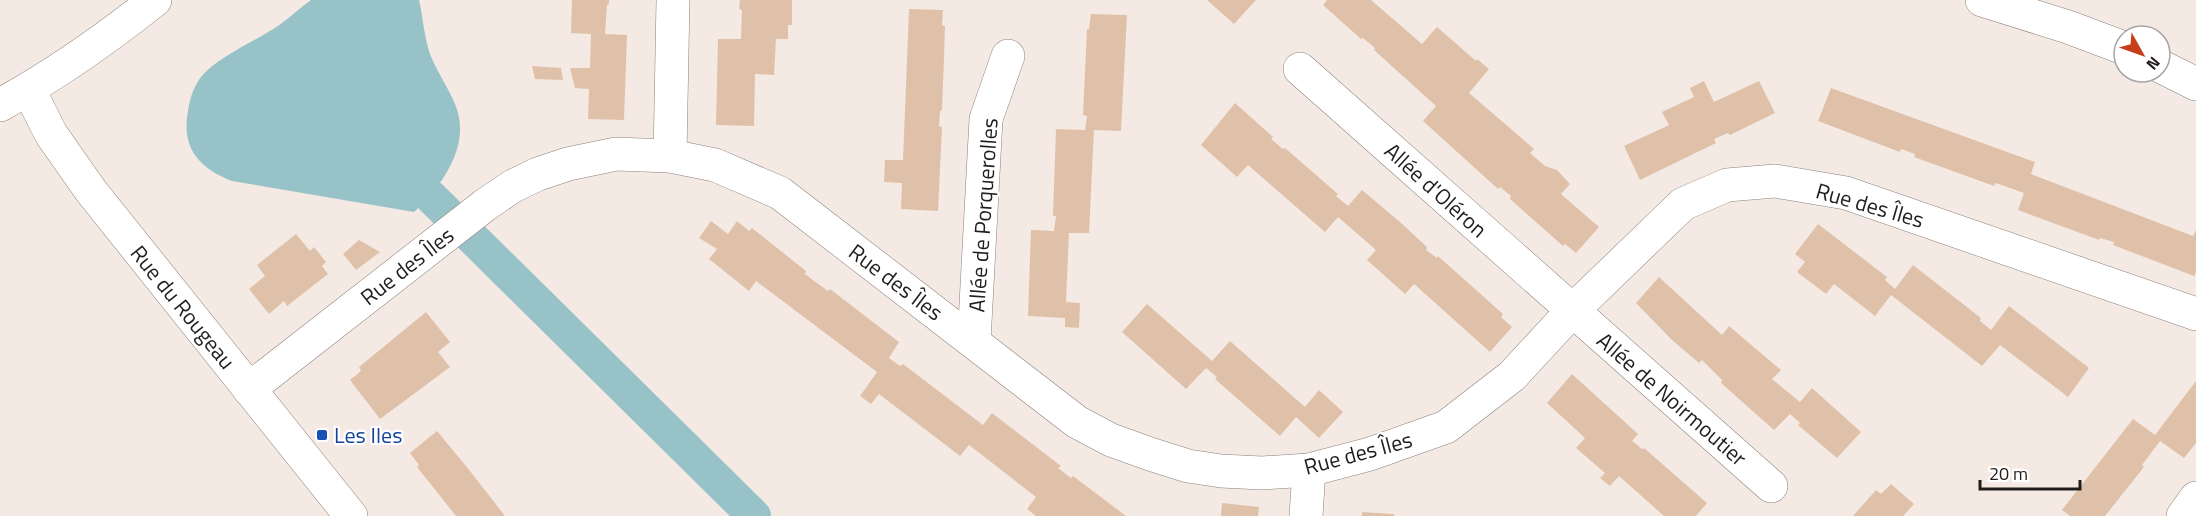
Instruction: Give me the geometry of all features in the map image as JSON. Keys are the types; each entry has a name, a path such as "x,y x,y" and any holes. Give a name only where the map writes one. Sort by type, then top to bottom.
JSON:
{"street":[{"path":"0,105 28,90 111,35 156,0"},
{"path":"670,156 674,0"},
{"path":"1982,0 2112,44"},
{"name":"Allée de Porquerolles","path":"974,341 986,118 1008,56"},
{"name":"Allée d'Oléron","path":"1300,69 1572,311"},
{"path":"2172,72 2196,84"},
{"name":"Rue du Rougeau","path":"28,90 51,134 91,191 351,516"},
{"name":"Rue des Îles","path":"249,389 485,205 513,186 538,174 568,164 616,154 670,156 715,165 780,194 1077,422 1111,440 1188,466 1221,471 1262,473 1309,470 1370,454 1446,427 1512,375 1572,311 1683,204 1727,185 1775,181 1845,193 2196,314"},
{"name":"Allée de Noirmoutier","path":"1572,311 1771,486"},
{"path":"1306,516 1309,470"},
{"path":"2183,516 2196,498"}],"water":[{"path":"311,0 419,0 428,47 455,104 460,134 452,163 444,177 414,212 232,181 210,170 195,155 190,146 187,136 188,111 192,93 201,77 216,63 278,26"}],"building":[{"path":"572,0 609,0 605,34 627,35 624,120 588,119 589,89 575,88 570,68 590,68 591,34 571,33"},
{"path":"740,0 792,0 792,25 788,25 788,39 776,39 774,75 755,74 754,126 716,125 718,39 741,39"},
{"path":"1207,0 1256,0 1234,24"},
{"path":"1327,0 1371,0 1422,44 1437,27 1476,61 1477,59 1489,69 1469,93 1534,149 1530,153 1545,166 1557,170 1570,184 1561,194 1599,227 1576,253 1565,244 1563,246 1510,199 1511,196 1500,187 1498,189 1423,121 1436,106 1374,50 1375,48 1363,38 1361,39 1323,5"},
{"path":"909,9 943,10 942,25 945,26 942,110 939,126 942,127 938,211 901,209 902,183 884,182 885,160 903,160"},
{"path":"1091,14 1127,15 1121,131 1094,130 1089,233 1069,233 1066,302 1080,303 1079,328 1065,327 1065,318 1028,316 1031,230 1054,231 1056,129 1085,130 1087,116 1083,115 1087,29 1089,29"},
{"path":"532,66 561,68 563,80 535,79"},
{"path":"1704,81 1714,102 1759,81 1775,113 1730,135 1728,133 1714,139 1716,143 1640,180 1624,146 1669,125 1662,112 1694,97 1690,88"},
{"path":"1831,88 2035,162 2031,174 2193,236 2196,230 2196,272 2194,276 2113,245 2114,242 2100,238 2099,240 2018,210 2024,193 1996,183 1994,186 1914,157 1915,154 1901,149 1900,152 1818,121"},
{"path":"1235,103 1273,137 1271,139 1283,149 1285,148 1338,194 1336,196 1348,206 1362,190 1427,247 1426,250 1437,258 1438,256 1503,314 1501,317 1512,327 1490,352 1414,284 1405,294 1367,260 1376,250 1338,217 1325,232 1248,165 1237,177 1201,145"},
{"path":"711,221 728,234 737,221 749,231 752,228 806,271 805,274 828,291 830,289 899,342 889,358 900,366 903,364 983,425 992,413 1061,466 1058,468 1071,478 1073,476 1126,516 1036,516 1027,509 1036,497 969,445 960,456 879,394 871,404 860,396 877,372 756,281 749,291 709,259 717,249 699,238"},
{"path":"1818,224 1887,277 1885,280 1895,289 1913,265 1981,318 1980,321 1991,330 2009,306 2089,368 2068,397 2000,345 1982,366 1891,295 1875,316 1834,284 1826,294 1797,272 1805,262 1795,254"},
{"path":"296,234 310,251 314,247 326,262 322,266 328,274 287,306 284,301 269,314 249,289 265,276 257,265"},
{"path":"359,240 380,252 356,270 343,254"},
{"path":"1659,277 1722,335 1729,326 1781,370 1772,379 1800,402 1812,388 1861,432 1837,458 1798,425 1800,423 1790,414 1774,430 1721,383 1722,380 1702,360 1699,363 1671,339 1636,303"},
{"path":"1147,304 1212,361 1230,341 1305,407 1319,390 1343,412 1319,438 1296,417 1280,436 1215,379 1217,377 1206,368 1186,389 1122,332"},
{"path":"426,312 450,342 438,352 450,367 380,419 350,380 361,371 359,367"},
{"path":"1572,374 1638,434 1632,441 1642,449 1644,448 1707,503 1696,516 1664,516 1619,476 1610,486 1600,478 1605,473 1576,448 1585,438 1547,403"},
{"path":"2196,381 2196,443 2184,458 2160,441 2142,465 2144,467 2105,516 2070,516 2062,510 2133,419 2155,435"},
{"path":"437,431 505,516 456,516 417,467 419,465 410,453"},
{"path":"1891,484 1914,504 1903,516 1853,516 1876,490 1881,494"},
{"path":"1222,503 1259,507 1258,516 1221,516"},
{"path":"1362,512 1394,514 1394,516 1362,516"}],"waterway":[{"path":"431,197 754,516"}],"place":[{"name":"Les Iles","path":"322,435"}]}
